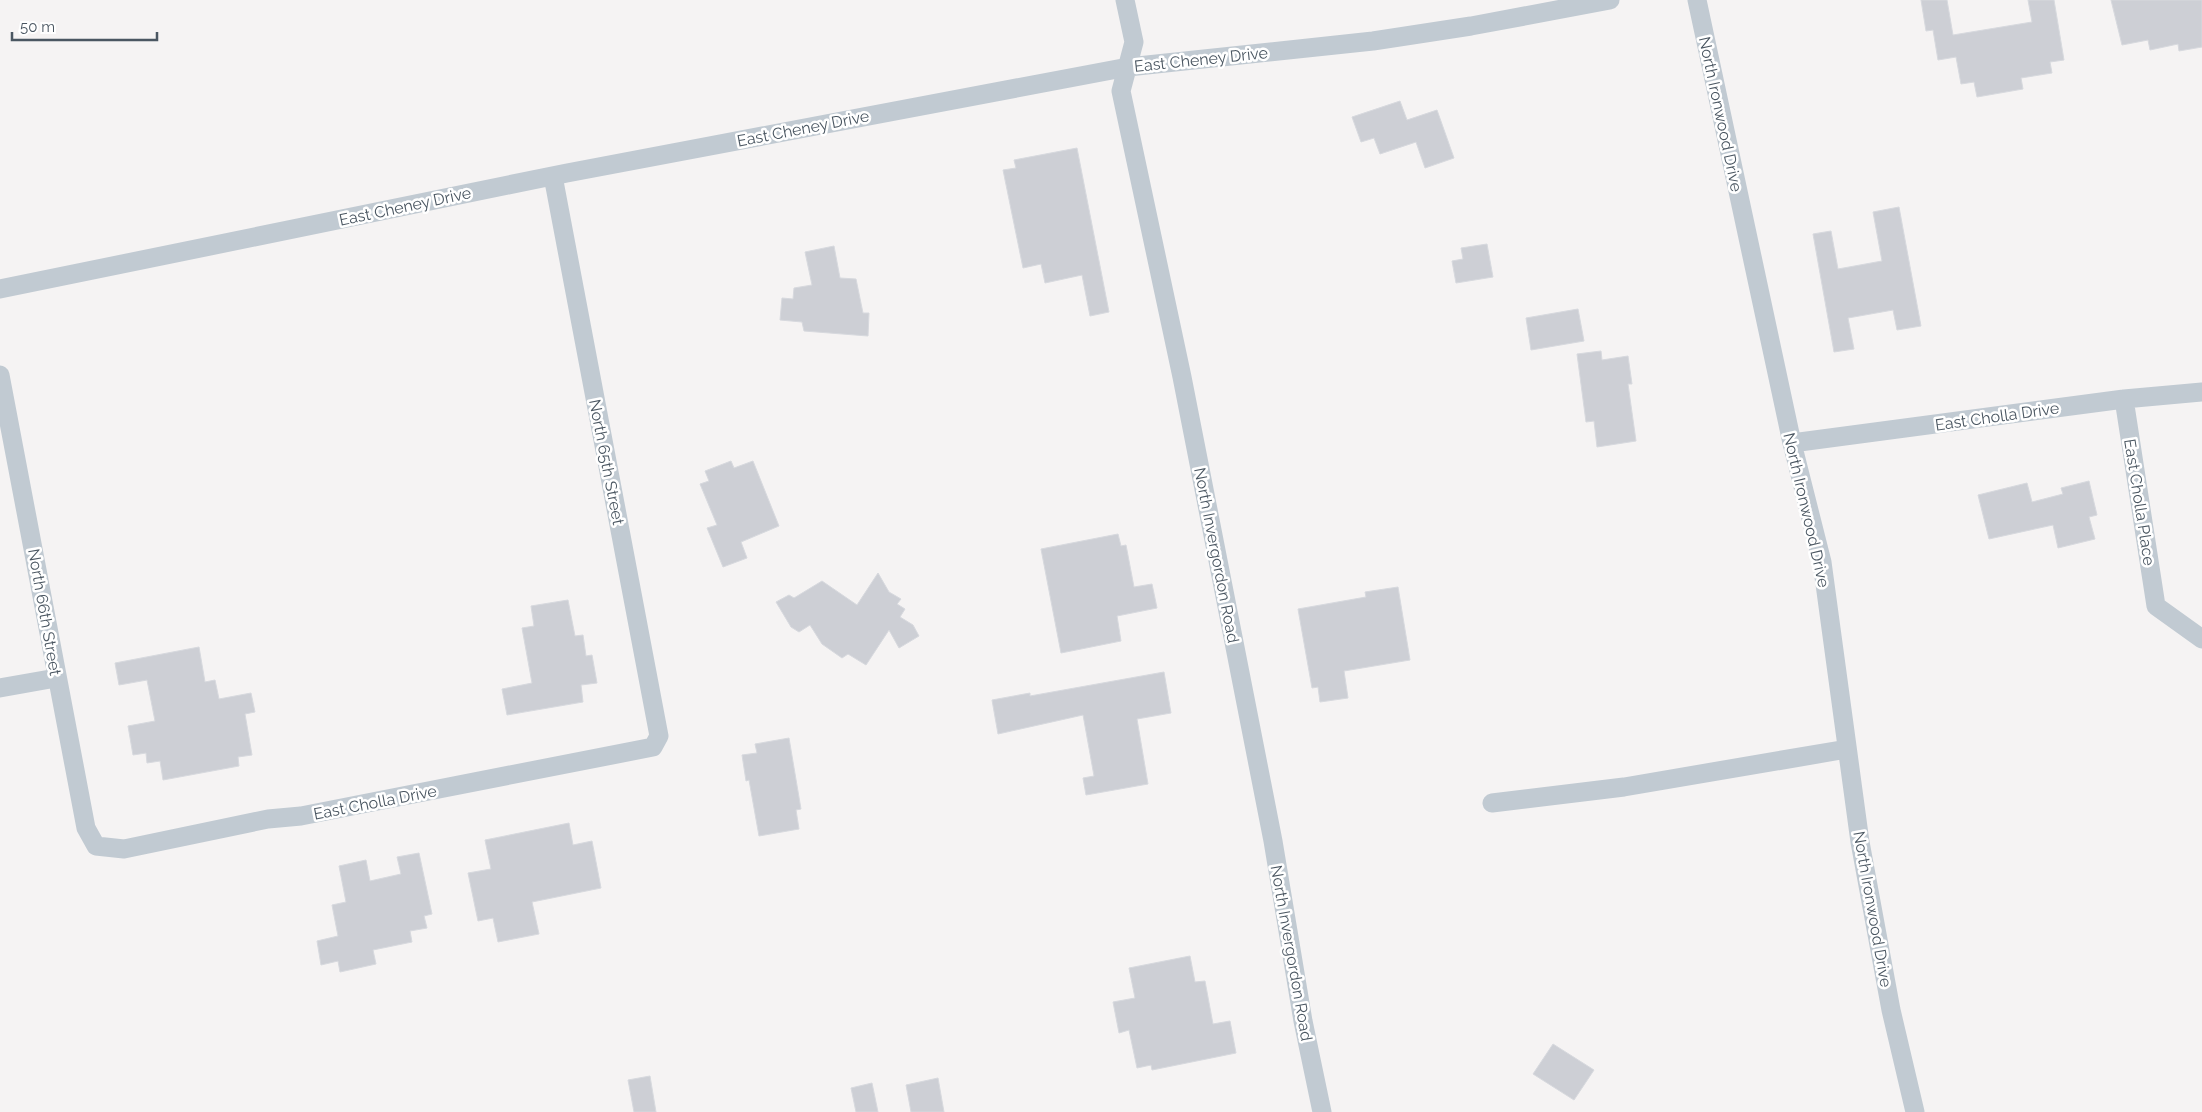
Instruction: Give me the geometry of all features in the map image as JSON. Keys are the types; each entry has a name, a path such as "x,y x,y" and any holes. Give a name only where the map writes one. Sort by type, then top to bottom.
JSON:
{"street":[{"name":"North Invergordon Road","path":"1126,0 1134,42 1121,91 1181,371 1273,841 1303,1021 1322,1112"},
{"name":"East Cheney Drive","path":"0,289 553,176 1128,67 1373,41 1471,26 1610,0"},
{"name":"North Ironwood Drive","path":"1697,0 1792,443 1822,562 1861,850 1891,1010 1915,1112"},
{"name":"North 65th Street","path":"553,176 658,736 653,747"},
{"name":"North 66th Street","path":"0,375 37,561 56,678 86,828 96,846"},
{"name":"East Cholla Drive","path":"1792,443 2124,399 2202,392"},
{"name":"East Cholla Place","path":"2124,399 2156,606 2202,638"},
{"path":"0,688 56,678"},
{"name":"East Cholla Drive","path":"96,846 124,849 268,819 301,816 653,747"},
{"path":"1492,804 1624,787 1847,749"}],"building":[{"path":"1921,0 1947,0 1953,35 2032,22 2028,0 2054,0 2064,60 2050,62 2052,73 2021,78 2023,89 1977,97 1974,82 1961,84 1956,57 1938,60 1933,30 1926,31"},
{"path":"2111,0 2202,0 2202,47 2179,51 2178,44 2150,50 2148,40 2122,45"},
{"path":"1400,101 1407,120 1437,110 1454,158 1425,168 1416,142 1380,154 1374,138 1361,142 1352,117"},
{"path":"1077,148 1109,312 1090,316 1082,275 1045,283 1041,264 1023,268 1003,170 1016,168 1014,160"},
{"path":"1899,207 1921,326 1897,330 1893,310 1848,318 1854,349 1834,352 1813,234 1831,231 1838,269 1882,261 1873,212"},
{"path":"1487,244 1493,277 1456,283 1452,261 1463,259 1461,248"},
{"path":"834,246 840,278 856,279 863,313 869,313 868,336 804,331 802,322 780,320 782,298 793,299 794,288 812,285 805,252"},
{"path":"1578,309 1584,341 1531,350 1526,318"},
{"path":"1601,351 1602,360 1628,356 1632,384 1628,384 1636,441 1597,447 1594,421 1586,422 1577,354"},
{"path":"731,461 734,468 753,461 779,526 741,542 747,558 723,567 707,528 717,525 700,484 709,481 705,471"},
{"path":"2089,481 2097,515 2089,517 2095,539 2058,548 2053,525 1989,539 1978,495 2027,483 2032,502 2063,494 2061,488"},
{"path":"1118,534 1121,546 1126,545 1134,587 1152,584 1157,608 1117,616 1121,641 1061,653 1041,549"},
{"path":"878,573 889,592 901,599 897,604 905,609 900,617 913,625 919,636 899,648 889,630 866,665 848,654 842,658 822,644 810,625 799,632 791,627 776,602 789,595 794,598 822,581 857,605"},
{"path":"1398,587 1410,660 1344,671 1348,698 1320,702 1318,687 1312,688 1298,609 1366,597 1365,592"},
{"path":"568,600 575,636 583,635 586,656 592,655 597,683 581,685 583,702 507,715 502,689 532,683 522,628 534,626 531,606"},
{"path":"199,647 205,682 215,680 219,699 251,693 255,712 245,714 252,755 238,757 239,766 163,780 160,761 147,763 146,753 133,755 128,726 155,721 147,680 119,685 115,663"},
{"path":"1164,672 1171,713 1137,719 1148,784 1086,795 1083,778 1094,776 1083,715 998,734 992,700 1030,693 1030,696"},
{"path":"789,738 801,809 796,810 799,829 759,836 749,780 746,781 742,755 757,753 755,744"},
{"path":"569,823 573,845 592,841 601,888 532,902 539,934 498,942 493,918 478,921 468,873 491,869 485,840"},
{"path":"419,853 432,914 424,916 427,928 410,931 412,942 373,950 376,964 340,972 338,961 321,965 317,941 338,936 332,905 346,902 339,866 366,860 370,881 401,874 397,857"},
{"path":"1190,956 1195,982 1205,981 1213,1024 1230,1021 1236,1053 1152,1070 1151,1065 1137,1068 1129,1030 1119,1033 1113,1002 1135,998 1129,968"},
{"path":"1553,1044 1594,1070 1574,1100 1533,1074"},
{"path":"650,1076 656,1112 634,1112 628,1080"},
{"path":"938,1078 944,1112 911,1112 906,1085"},
{"path":"872,1083 878,1112 856,1112 851,1088"}]}
